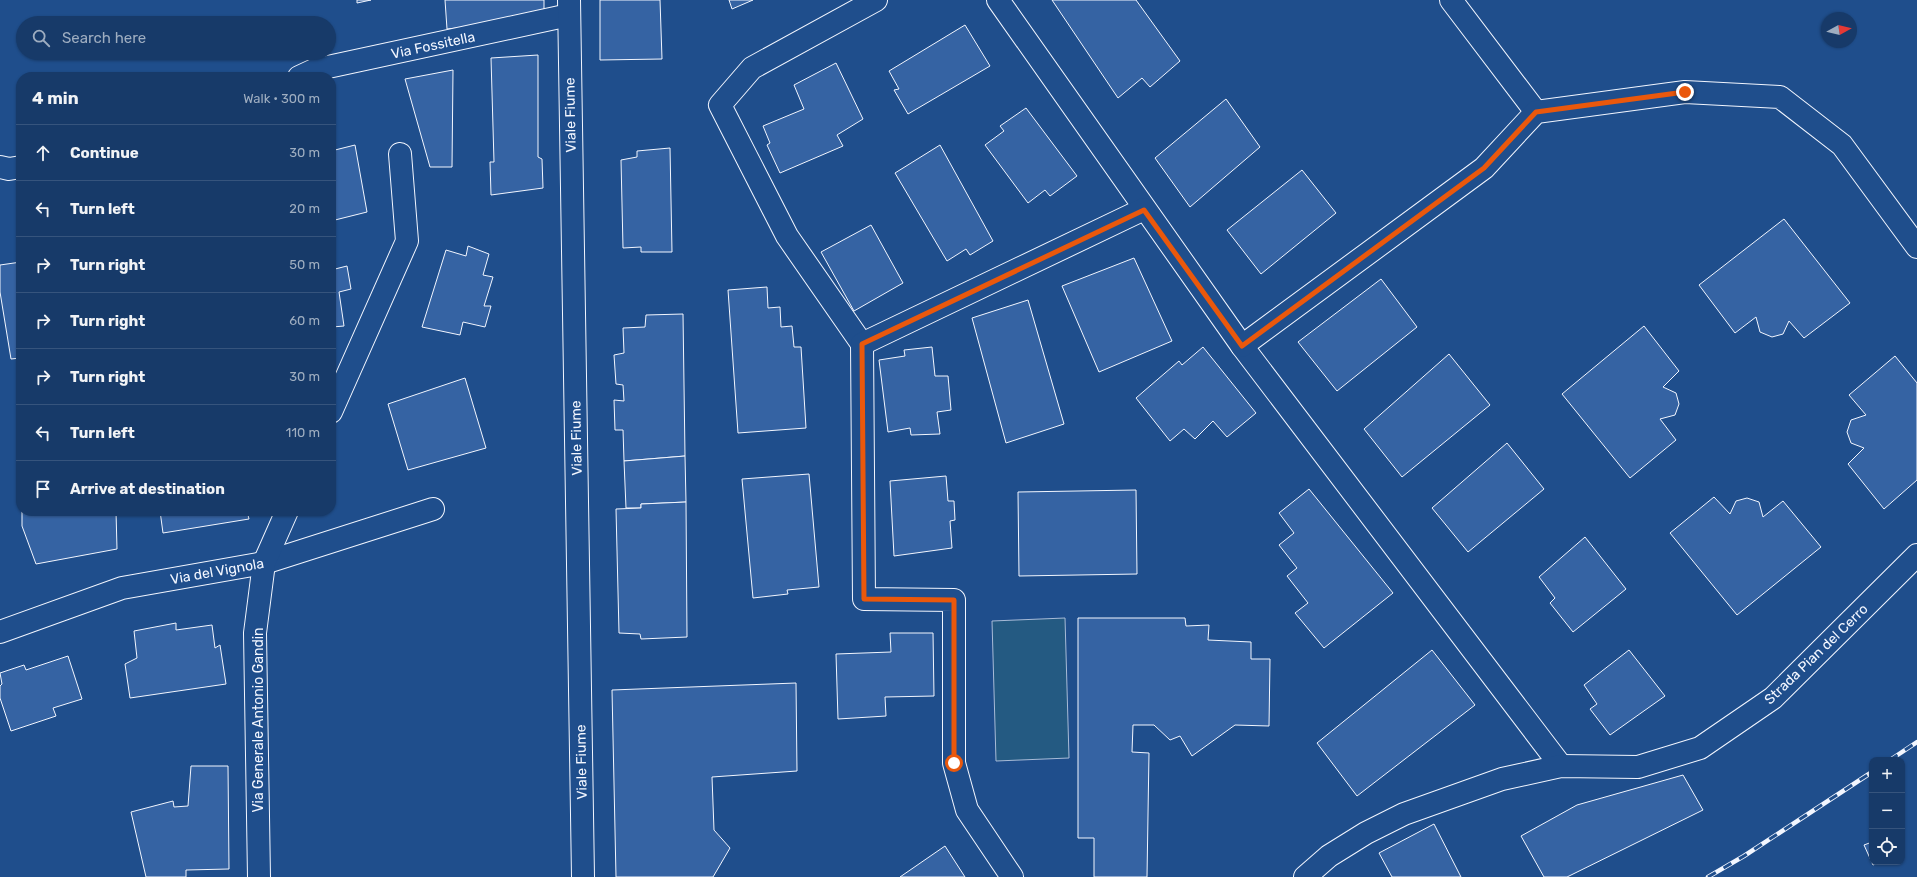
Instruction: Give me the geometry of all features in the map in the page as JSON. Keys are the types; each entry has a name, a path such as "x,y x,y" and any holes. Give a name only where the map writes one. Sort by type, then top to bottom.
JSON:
{"street":[{"path":"876,0 752,68 720,105 786,236 862,344 864,599 954,600 954,763 967,810 1012,877"},
{"path":"998,0 1144,210 1242,346 1561,766"},
{"path":"1451,0 1536,112"},
{"name":"Via Fossitella","path":"310,72 569,8"},
{"name":"Viale Fiume","path":"569,8 582,877"},
{"path":"1242,346 1484,168 1536,112 1685,92 1780,97 1842,146 1917,247"},
{"path":"336,401 406,241 400,154"},
{"path":"0,167 8,169 16,168"},
{"path":"862,344 1144,210"},
{"name":"Via del Vignola","path":"0,632 122,588 264,563 433,509"},
{"name":"Via Generale Antonio Gandin","path":"259,877 255,632 264,563 285,516"},
{"name":"Strada Pian del Cerro","path":"1305,877 1329,856 1366,833 1404,814 1502,779 1561,766 1638,767 1700,748 1773,698 1917,555"}],"shaded area":[{"path":"1065,618 1069,758 996,761 992,621"}],"building":[{"path":"357,0 371,0 357,3"},
{"path":"445,0 544,0 544,19 447,29"},
{"path":"600,0 660,0 662,59 600,60"},
{"path":"729,0 753,0 732,9"},
{"path":"1052,0 1136,0 1180,61 1150,87 1142,78 1118,98"},
{"path":"965,25 990,66 908,114 894,90 899,89 889,71"},
{"path":"538,55 538,157 542,159 543,188 491,195 490,162 494,162 491,58"},
{"path":"836,63 863,119 837,135 843,146 780,173 767,145 770,143 763,126 804,109 794,85"},
{"path":"453,70 452,167 430,167 405,79"},
{"path":"1226,99 1260,147 1190,207 1155,158"},
{"path":"1026,108 1077,176 1050,196 1045,190 1028,203 985,145 1004,131 1000,126"},
{"path":"355,145 367,212 336,220 336,150"},
{"path":"940,145 993,241 970,255 966,249 947,261 895,173"},
{"path":"670,148 672,252 641,252 641,247 623,248 621,160 637,157 637,151"},
{"path":"1302,170 1336,213 1261,274 1227,230"},
{"path":"1784,219 1850,303 1804,338 1789,321 1783,334 1772,337 1760,332 1756,317 1735,333 1699,285"},
{"path":"871,225 903,283 854,311 821,252"},
{"path":"468,246 489,254 483,275 493,277 484,306 491,306 485,327 463,322 460,335 422,327 446,250 466,256"},
{"path":"1134,258 1172,341 1099,372 1062,286"},
{"path":"16,263 16,358 11,359 0,292 0,265"},
{"path":"347,266 351,289 339,292 344,326 336,327 336,269"},
{"path":"1381,279 1417,327 1337,391 1298,342"},
{"path":"767,287 768,308 780,307 781,327 792,326 794,347 801,347 806,428 738,433 728,290"},
{"path":"1028,300 1064,424 1006,443 972,318"},
{"path":"683,314 685,456 624,461 623,430 615,430 614,400 624,401 623,385 616,384 614,355 624,353 623,328 645,327 646,315"},
{"path":"1644,326 1679,371 1663,387 1676,393 1679,404 1675,415 1660,419 1676,440 1630,478 1562,394"},
{"path":"932,347 935,376 948,376 951,410 937,412 940,434 911,435 910,428 888,432 879,360 905,356 904,350"},
{"path":"1203,347 1256,413 1227,437 1213,421 1195,439 1184,429 1170,441 1136,398 1179,361 1182,365"},
{"path":"1449,354 1490,405 1402,477 1364,429"},
{"path":"1895,356 1917,383 1917,480 1884,509 1848,464 1864,448 1851,443 1847,432 1851,420 1866,415 1849,395"},
{"path":"465,378 486,448 408,470 388,404"},
{"path":"1507,443 1544,489 1468,552 1432,508"},
{"path":"685,456 686,502 641,504 641,508 626,508 624,461"},
{"path":"809,474 819,587 787,590 788,594 753,598 742,479"},
{"path":"946,476 948,501 954,501 955,520 950,521 952,548 894,556 890,481"},
{"path":"1309,489 1393,593 1324,648 1295,613 1308,603 1287,576 1297,568 1279,545 1294,533 1279,513"},
{"path":"1136,490 1137,574 1019,576 1018,492"},
{"path":"1714,497 1730,514 1736,501 1747,498 1759,502 1763,517 1783,501 1821,547 1737,615 1670,533"},
{"path":"686,502 687,637 641,639 640,634 619,633 616,509 641,508 641,504"},
{"path":"22,516 116,516 117,549 36,564 22,526"},
{"path":"161,516 248,516 249,519 163,533"},
{"path":"1585,537 1626,589 1573,632 1550,603 1555,598 1539,577"},
{"path":"1078,618 1185,618 1186,626 1209,625 1208,640 1251,642 1251,659 1270,659 1269,726 1235,725 1192,756 1180,736 1170,740 1154,725 1133,725 1132,752 1149,753 1147,877 1094,877 1094,838 1078,838"},
{"path":"176,623 176,630 212,625 215,648 220,645 226,684 130,698 125,664 137,658 134,631"},
{"path":"890,633 933,633 934,696 885,697 886,716 838,719 836,654 891,652"},
{"path":"1432,650 1475,705 1357,796 1317,743"},
{"path":"1629,650 1665,696 1610,735 1590,709 1597,704 1584,685"},
{"path":"68,656 82,699 53,708 56,716 11,731 0,698 0,686 2,684 0,673 24,665 26,670"},
{"path":"796,683 797,771 712,777 714,830 730,848 713,877 616,877 612,690"},
{"path":"191,766 228,766 229,869 186,870 186,877 146,877 131,812 173,801 174,807 188,806"},
{"path":"1683,775 1703,810 1567,877 1544,877 1521,836 1577,805"},
{"path":"1434,824 1461,877 1392,877 1379,853"},
{"path":"1869,843 1869,856 1864,845"},
{"path":"945,846 965,877 900,877"}],"railway":[{"path":"1894,757 1917,742"},
{"path":"1708,877 1744,856 1869,774"}],"route":[{"path":"954,763 954,600 864,599 862,344 1144,210 1242,346 1484,168 1536,112 1685,92"}]}
